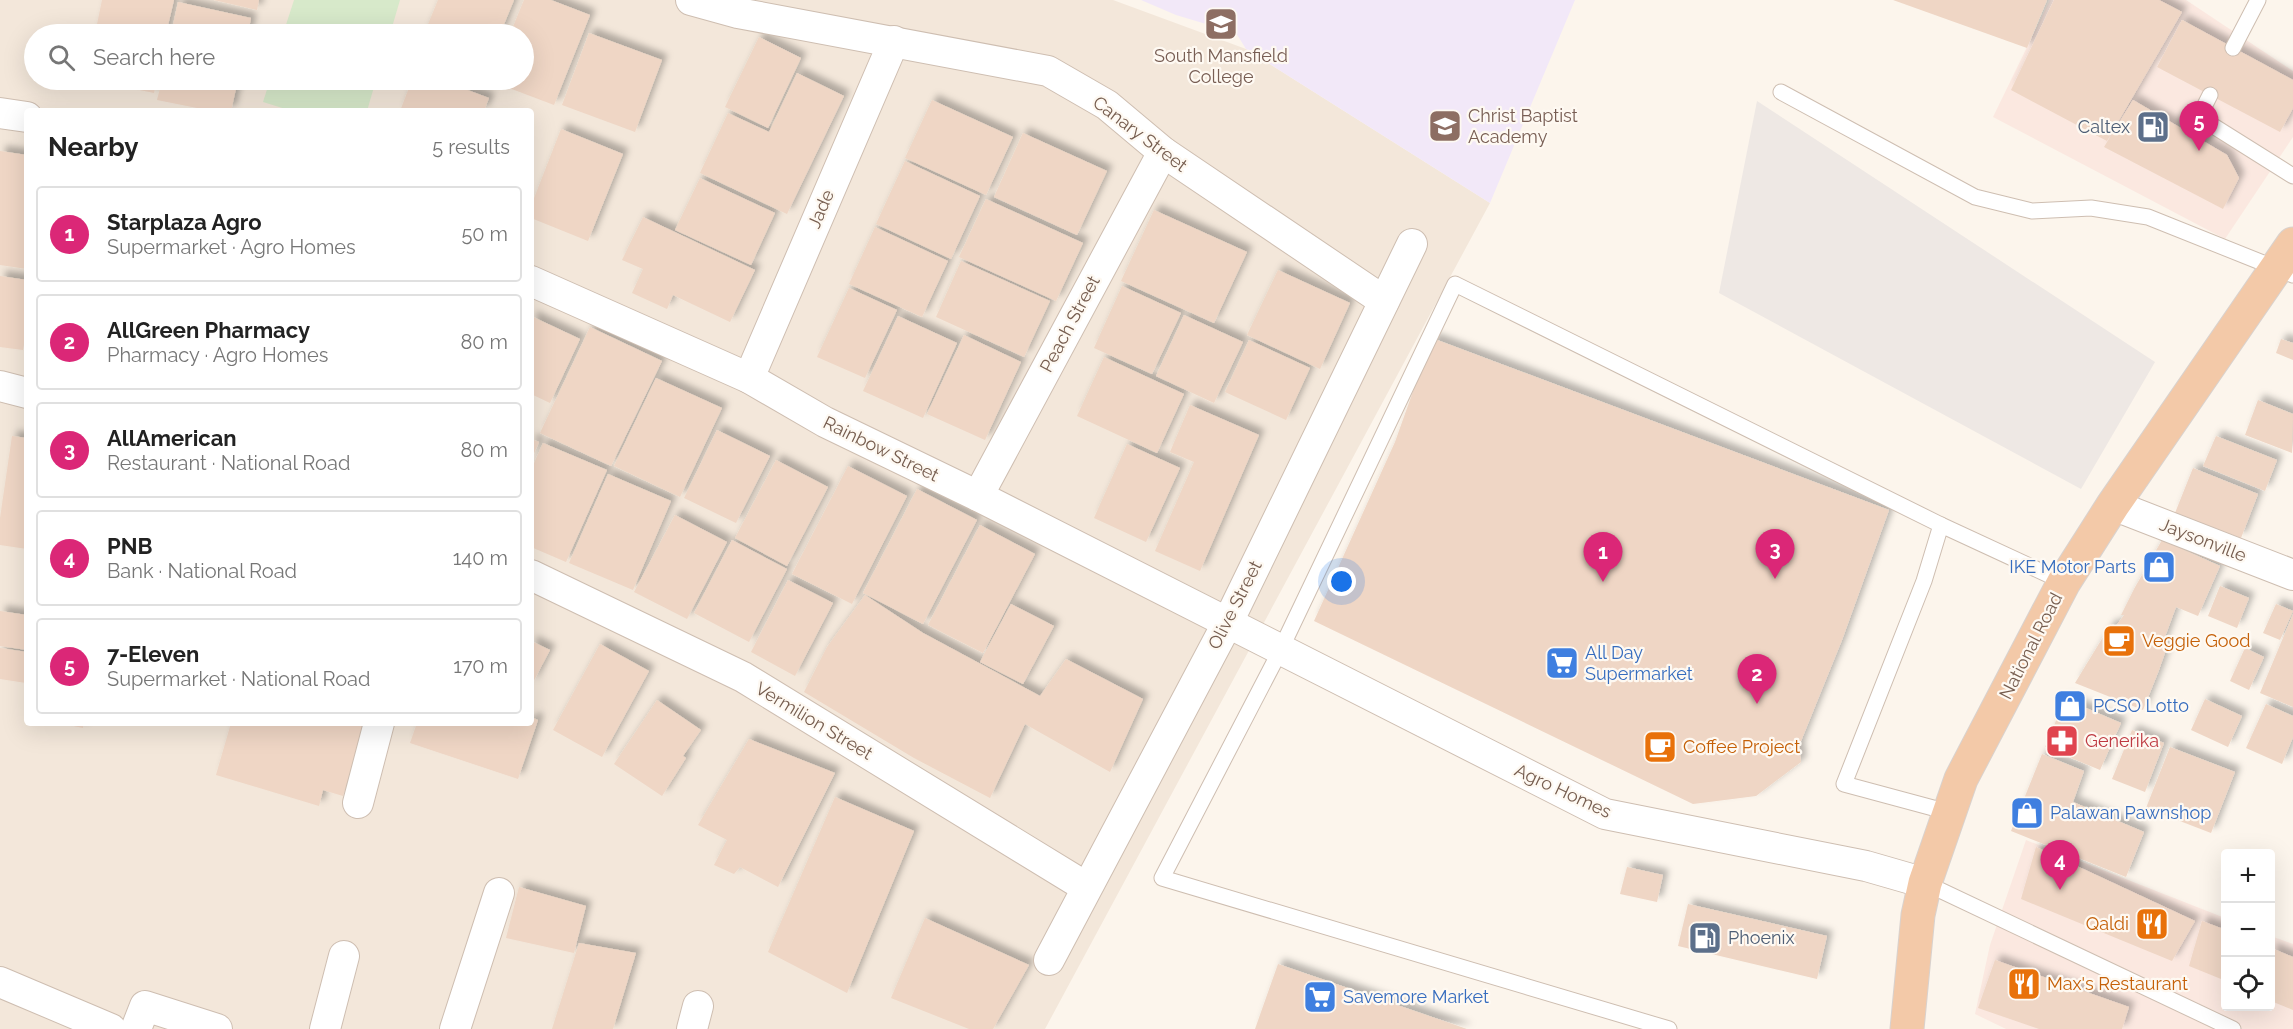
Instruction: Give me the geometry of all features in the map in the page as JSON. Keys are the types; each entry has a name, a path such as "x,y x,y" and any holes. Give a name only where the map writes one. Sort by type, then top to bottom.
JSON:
{"highway":[{"name":"National Road","path":"1907,1029 1918,915 1924,883 1961,779 2064,582 2113,505 2288,262"}],"street":[{"name":"Canary Street","path":"691,0 738,13 1048,71 1107,105 1163,153 1384,301"},
{"name":"Jade","path":"749,378 894,41"},
{"path":"0,114 24,117"},
{"name":"Peach Street","path":"978,496 1163,153"},
{"name":"Olive Street","path":"1049,960 1228,622 1412,244"},
{"name":"Rainbow Street","path":"534,282 749,378 825,422 1228,622"},
{"path":"0,386 24,392"},
{"name":"Jaysonville","path":"2113,505 2293,575"},
{"name":"Vermilion Street","path":"534,576 743,677 1086,887"},
{"name":"Agro Homes","path":"1228,622 1280,651 1605,814 1866,866 1924,883"},
{"path":"358,803 377,726"},
{"path":"455,1029 499,893"},
{"path":"324,1029 344,956"},
{"path":"0,982 111,1029"},
{"path":"136,1029 145,1006 217,1029"}],"lane":[{"path":"2233,48 2258,0"},
{"path":"1781,92 1975,197 2032,211 2091,208 2148,217 2288,262"},
{"path":"2210,95 2199,117 2293,176"},
{"path":"1670,1029 1162,878 1280,651 1455,284 1941,525 2064,582"},
{"path":"1941,525 1924,581 1844,784 1948,812"},
{"path":"1924,883 2233,1029"}],"shaded area":[{"path":"0,0 1113,0 1246,49 1490,203 1045,1029 0,1029"},
{"name":"Christ Baptist Academy","path":"1141,0 1575,0 1490,203 1246,49 1236,33 1176,15"},
{"name":"Caltex","path":"2050,0 2186,0 2293,71 2293,137 2225,239 1993,117"},
{"path":"1757,101 2155,362 2081,489 1719,293"},
{"path":"2026,840 2221,916 2221,1011 2275,1011 2275,937 2293,944 2293,1029 2006,1029 1975,1014 1990,945"}],"green space":[{"path":"294,0 400,0 393,24 286,24"},
{"path":"267,90 373,90 368,108 282,108 263,102"}],"building":[{"path":"102,0 174,0 168,24 97,24"},
{"path":"214,0 259,0 257,10"},
{"path":"438,0 514,0 504,24 428,24"},
{"path":"524,0 551,0 590,15 554,105 514,90 534,90 534,24 514,24"},
{"path":"1893,0 2047,0 2027,48"},
{"path":"2054,0 2159,0 2182,12 2107,141 2011,90"},
{"path":"178,2 251,18 250,24 173,24"},
{"path":"2182,20 2293,80 2293,108 2280,132 2157,67"},
{"path":"589,33 662,60 635,132 562,105"},
{"path":"759,37 801,58 768,128 725,107"},
{"path":"797,73 844,96 787,214 700,173 728,113 769,132"},
{"path":"140,90 155,90 154,93"},
{"path":"160,90 236,90 232,108 197,108 157,100"},
{"path":"408,90 468,90 489,98 485,108 401,108"},
{"path":"932,100 1013,137 986,195 905,158"},
{"path":"2133,100 2227,155 2239,178 2223,209 2104,147"},
{"path":"561,129 623,154 588,241 534,219 534,198"},
{"path":"1023,133 1107,171 1077,235 994,197"},
{"path":"0,151 24,155 24,269 0,265"},
{"path":"905,161 980,196 951,259 876,224"},
{"path":"700,178 775,213 751,265 675,230"},
{"path":"986,199 1083,243 1056,301 959,257"},
{"path":"1154,210 1247,252 1214,323 1121,281"},
{"path":"643,217 755,270 730,322 673,295 667,309 632,293 643,269 622,260"},
{"path":"875,227 948,261 922,317 849,284"},
{"path":"961,261 1050,301 1024,357 936,317"},
{"path":"1278,270 1350,303 1320,369 1247,335"},
{"path":"0,276 24,280 23,350 0,347"},
{"path":"1122,286 1181,313 1152,374 1094,348"},
{"path":"849,288 897,310 865,378 817,357"},
{"path":"1184,315 1243,342 1214,403 1156,376"},
{"path":"898,316 957,343 923,418 863,391"},
{"path":"534,317 580,339 550,403 534,395"},
{"path":"590,327 662,361 611,466 540,433"},
{"path":"964,335 1021,362 985,440 927,414"},
{"path":"1432,338 1889,510 1842,640 1799,746 1801,762 1756,796 1693,804 1314,621 1395,442"},
{"path":"2281,339 2293,343 2293,360 2276,353"},
{"path":"1249,340 1310,368 1286,420 1225,392"},
{"path":"1104,357 1184,394 1157,453 1077,416"},
{"path":"656,378 722,408 680,497 614,466"},
{"path":"2258,400 2293,414 2292,453 2245,435"},
{"path":"1190,405 1259,435 1200,571 1155,551 1194,462 1170,452"},
{"path":"717,430 770,456 736,523 684,498"},
{"path":"12,436 24,438 24,549 0,545 0,518"},
{"path":"2216,436 2277,460 2265,491 2203,466"},
{"path":"534,440 539,442 534,453"},
{"path":"543,443 607,470 566,562 534,548 534,463"},
{"path":"1127,444 1180,468 1146,542 1094,518"},
{"path":"776,460 828,487 787,566 735,538"},
{"path":"848,466 907,496 852,604 792,574"},
{"path":"2193,468 2258,494 2241,538 2175,513"},
{"path":"608,474 671,501 633,590 569,563"},
{"path":"917,489 977,520 923,624 863,593"},
{"path":"675,515 727,542 687,619 634,592"},
{"path":"980,525 1035,554 983,653 928,625"},
{"path":"732,540 787,569 749,642 694,613"},
{"path":"2162,540 2220,566 2198,616 2176,607 2162,645 2167,647 2143,710 2075,683 2111,624 2116,626 2124,615 2121,615"},
{"path":"788,580 833,603 795,676 751,652"},
{"path":"2220,586 2249,598 2237,628 2208,616"},
{"path":"865,595 923,633 1040,696 1066,659 1143,699 1110,772 1025,724 990,798 914,758 804,692 827,647"},
{"path":"1011,604 1054,626 1023,684 980,662"},
{"path":"2276,604 2293,611 2280,640 2263,633"},
{"path":"0,611 24,615 24,650 0,646"},
{"path":"2293,614 2293,707 2260,693"},
{"path":"534,642 550,650 534,680"},
{"path":"600,644 649,671 602,757 553,730"},
{"path":"0,648 24,652 24,683 0,679"},
{"path":"2245,648 2264,657 2249,690 2230,681"},
{"path":"2065,699 2121,723 2100,770 2045,747"},
{"path":"2205,699 2242,716 2228,747 2191,730"},
{"path":"657,700 701,730 683,756 686,758 662,796 614,764"},
{"path":"2266,704 2293,716 2293,737 2282,764 2246,748"},
{"path":"534,718 538,720 518,779 410,743 416,726 534,726"},
{"path":"230,726 364,726 343,796 323,790 319,806 216,775"},
{"path":"2132,730 2164,743 2145,792 2112,779"},
{"path":"749,739 835,773 778,887 740,867 734,874 714,865 727,840 698,825"},
{"path":"2170,747 2235,772 2211,833 2146,808"},
{"path":"2042,754 2084,771 2073,802 2144,832 2126,877 2011,831"},
{"path":"835,797 914,831 847,993 768,952"},
{"path":"2036,847 2195,921 2172,961 2021,899"},
{"path":"1627,867 1663,875 1657,902 1620,894"},
{"path":"519,887 586,906 574,953 506,938"},
{"path":"1688,904 1827,936 1817,979 1678,946"},
{"path":"925,918 1029,965 993,1029 969,1029 891,998"},
{"path":"2202,921 2221,928 2221,979 2189,966"},
{"path":"579,943 636,953 613,1029 552,1029"},
{"path":"2275,950 2293,957 2293,1010 2275,1003"},
{"name":"Max's Restaurant","path":"1995,960 2129,1007 2122,1029 2039,1029 1978,1008"},
{"name":"Savemore Market","path":"1278,964 1467,1029 1255,1029"}],"place":[{"name":"South Mansfield College","path":"1221,24"},
{"name":"Christ Baptist Academy","path":"1445,126"},
{"name":"Caltex","path":"2153,127"},
{"name":"7-Eleven","path":"2199,151"},
{"name":"IKE Motor Parts","path":"2159,567"},
{"name":"AllAmerican","path":"1775,579"},
{"name":"Starplaza Agro","path":"1603,582"},
{"name":"Veggie Good","path":"2119,641"},
{"name":"All Day Supermarket","path":"1562,663"},
{"name":"AllGreen Pharmacy","path":"1757,704"},
{"name":"PCSO Lotto","path":"2070,706"},
{"name":"Generika","path":"2062,741"},
{"name":"Coffee Project","path":"1660,747"},
{"name":"Palawan Pawnshop","path":"2027,813"},
{"name":"PNB","path":"2060,890"},
{"name":"Qaldi","path":"2152,924"},
{"name":"Phoenix","path":"1705,938"},
{"name":"Max's Restaurant","path":"2024,984"},
{"name":"Savemore Market","path":"1320,997"}]}
